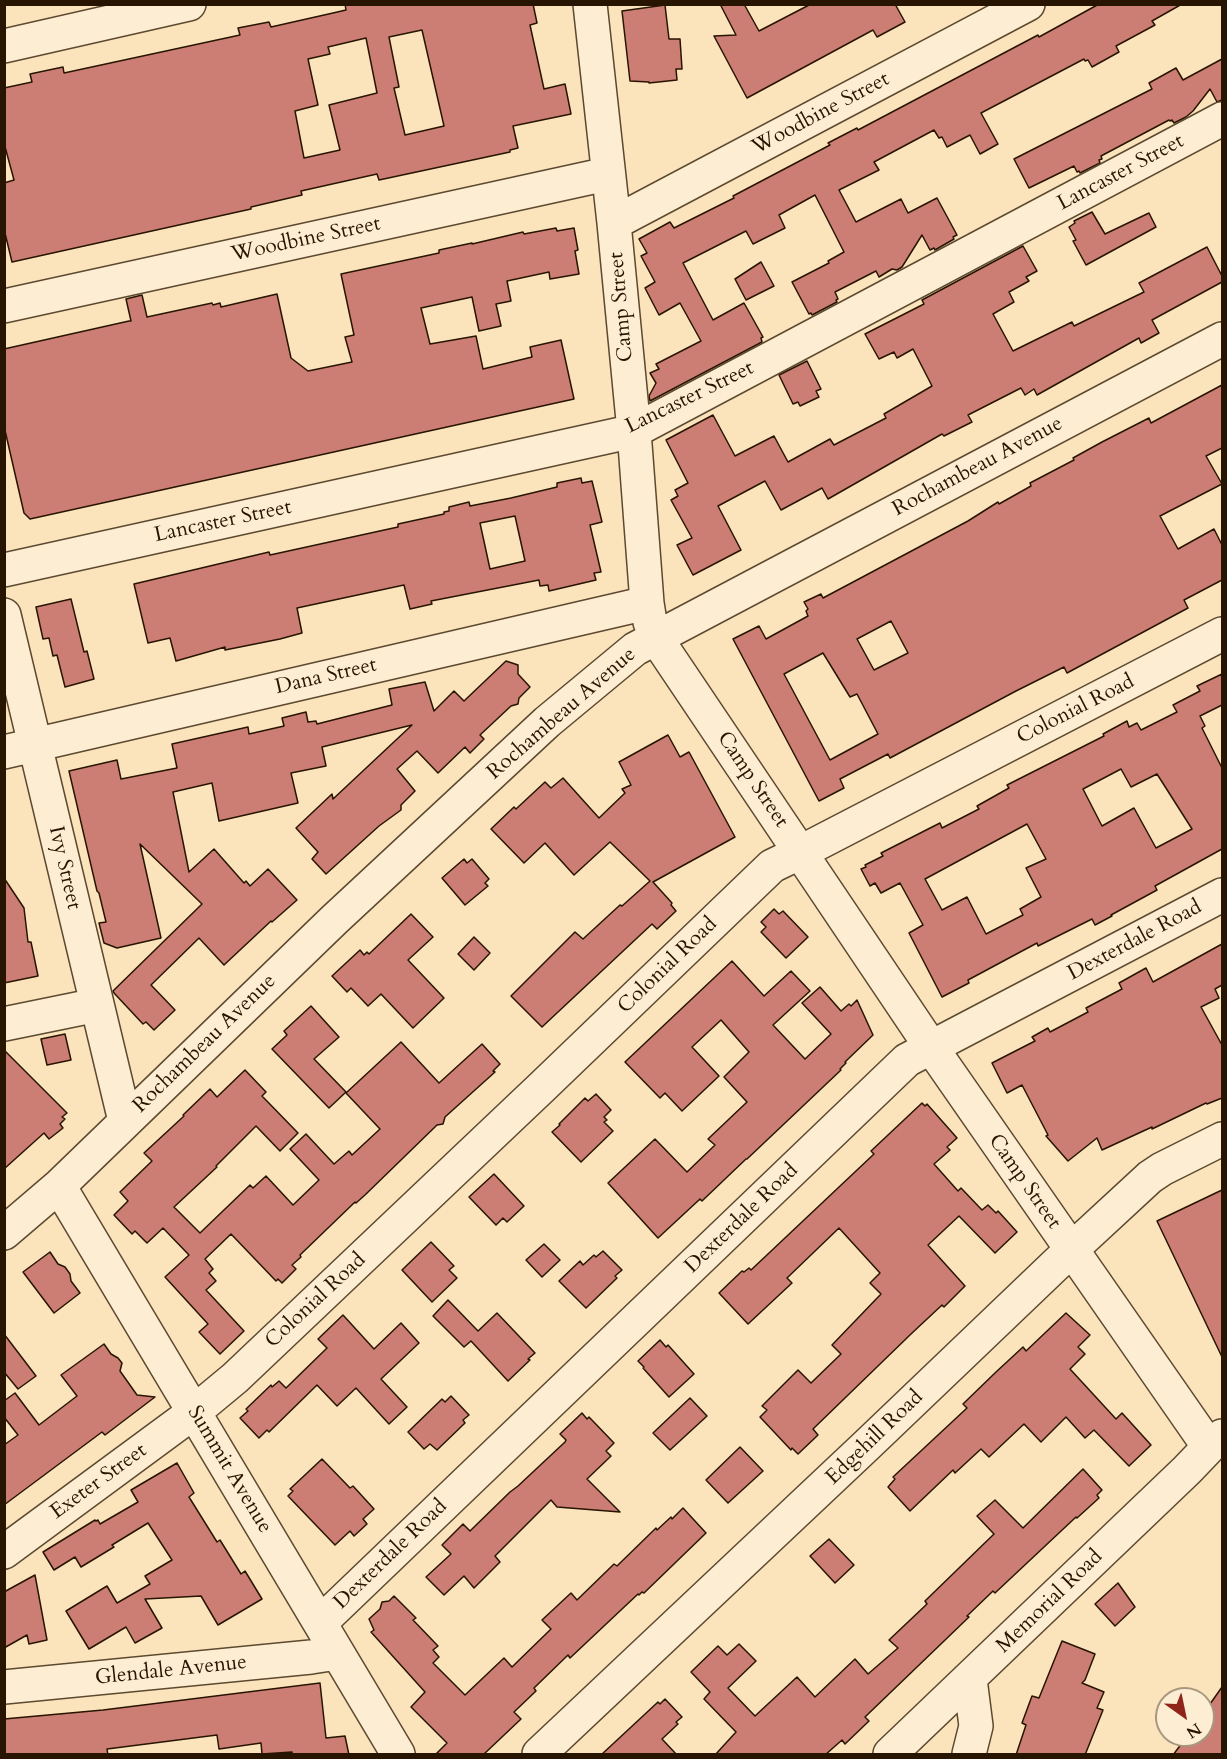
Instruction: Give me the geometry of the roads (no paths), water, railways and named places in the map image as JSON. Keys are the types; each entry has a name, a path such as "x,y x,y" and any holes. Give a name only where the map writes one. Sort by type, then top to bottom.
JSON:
{"street":[{"path":"4,46 189,4"},
{"name":"Camp Street","path":"590,4 614,223 648,603 650,622 656,638 931,1047 1071,1250 1216,1441"},
{"name":"Woodbine Street","path":"614,223 1028,4"},
{"name":"Lancaster Street","path":"4,570 634,430 1222,119"},
{"name":"Woodbine Street","path":"4,306 608,174"},
{"name":"Rochambeau Avenue","path":"4,1233 59,1186 334,921 547,722 635,649 1222,339"},
{"name":"Dana Street","path":"20,748 648,603"},
{"name":"Ivy Street","path":"4,615 20,748 97,1005 125,1121"},
{"name":"Colonial Road","path":"194,1412 235,1378 772,866 1222,634"},
{"name":"Dexterdale Road","path":"320,1623 907,1060 1222,895"},
{"path":"4,1024 97,1005"},
{"name":"Edgehill Road","path":"539,1755 1150,1177 1222,1139"},
{"name":"Summit Avenue","path":"59,1186 398,1755"},
{"name":"Exeter Street","path":"4,1552 194,1412"},
{"name":"Memorial Road","path":"890,1755 1216,1441"},
{"name":"Glendale Avenue","path":"4,1687 337,1653"},
{"path":"969,1755 976,1726 970,1679"}]}
